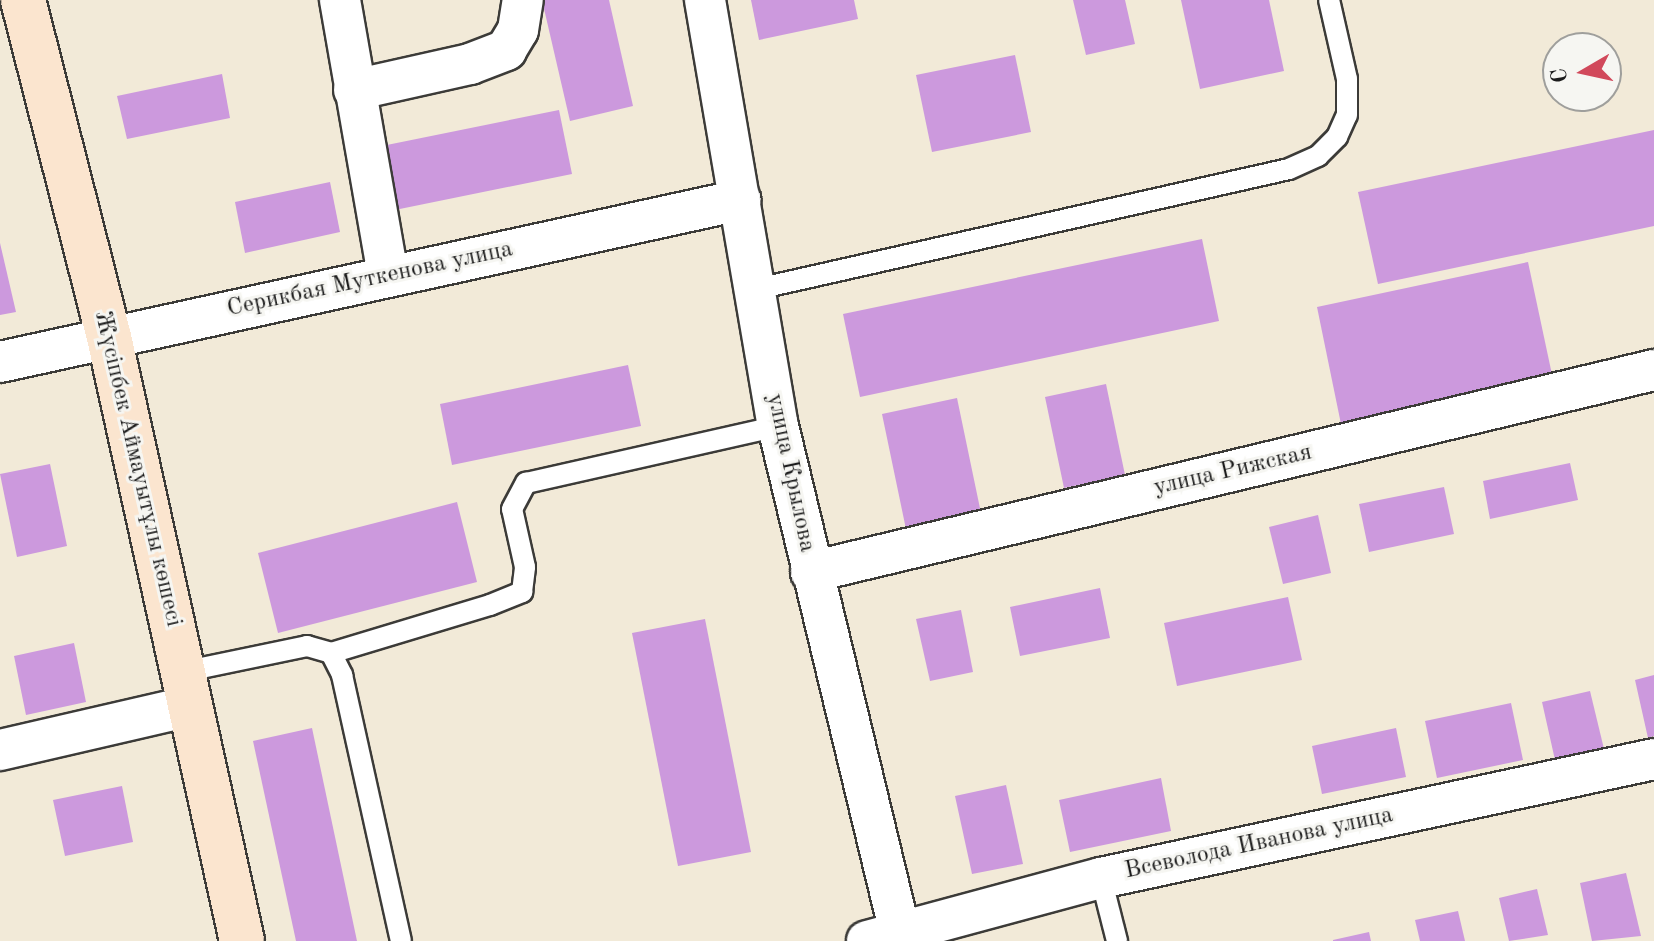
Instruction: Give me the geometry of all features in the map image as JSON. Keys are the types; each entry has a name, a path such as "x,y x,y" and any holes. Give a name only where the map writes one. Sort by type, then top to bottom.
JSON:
{"street":[{"path":"0,3 15,0"},
{"name":"Жүсіпбек Аймауытұлы көшесі","path":"23,0 109,337 242,941"},
{"path":"340,0 388,276"},
{"path":"354,90 470,64 506,50 518,30 523,0"},
{"name":"улица Крылова","path":"705,0 757,289 778,426 890,938"},
{"name":"Серикбая Муткенова улица","path":"0,362 740,200"},
{"name":"улица Рижская","path":"811,572 1654,370"},
{"path":"0,750 186,689"},
{"name":"Всеволода Иванова улица","path":"890,938 1101,878 1654,759"}],"lane":[{"path":"757,289 1289,169 1318,156 1337,137 1347,115 1347,79 1329,0"},
{"path":"186,689 307,646 331,653 490,605 522,592 525,567 512,509 526,483 778,426"},
{"path":"331,653 342,675 401,941"},
{"path":"1101,878 1117,941"}],"building":[{"path":"542,0 609,0 633,106 570,121"},
{"path":"751,0 854,0 858,19 759,40"},
{"path":"1073,0 1125,0 1135,44 1086,55"},
{"path":"1181,0 1269,0 1284,71 1200,89"},
{"path":"1015,55 1031,132 932,152 916,75"},
{"path":"222,74 230,118 127,139 117,96"},
{"path":"559,110 572,174 385,212 372,148"},
{"path":"1654,130 1654,226 1378,284 1358,192"},
{"path":"330,182 340,232 245,253 235,202"},
{"path":"1202,239 1219,321 860,397 843,314"},
{"path":"0,243 16,312 0,315"},
{"path":"1528,262 1554,384 1342,429 1317,307"},
{"path":"628,365 641,426 452,465 440,404"},
{"path":"1106,384 1125,475 1064,488 1045,397"},
{"path":"957,398 982,518 907,534 882,414"},
{"path":"1570,463 1578,500 1490,519 1483,481"},
{"path":"50,464 67,546 17,557 0,474"},
{"path":"1444,487 1454,534 1369,552 1359,504"},
{"path":"457,502 477,582 278,633 258,553"},
{"path":"1318,515 1331,573 1283,584 1269,527"},
{"path":"1100,588 1110,638 1020,656 1010,607"},
{"path":"1288,597 1302,660 1177,686 1164,623"},
{"path":"961,610 973,672 930,681 916,619"},
{"path":"705,619 751,852 678,866 632,633"},
{"path":"74,643 86,702 26,715 14,656"},
{"path":"1654,675 1654,736 1648,738 1635,680"},
{"path":"1590,691 1604,749 1555,760 1542,702"},
{"path":"1511,703 1523,760 1437,778 1425,721"},
{"path":"312,728 357,941 296,941 253,741"},
{"path":"1396,728 1406,777 1322,794 1312,746"},
{"path":"1161,778 1171,831 1070,852 1059,800"},
{"path":"1006,785 1023,864 972,874 955,796"},
{"path":"122,786 133,842 65,856 53,800"},
{"path":"1626,873 1641,936 1592,941 1580,883"},
{"path":"1537,889 1548,935 1509,941 1499,898"},
{"path":"1458,911 1465,941 1420,941 1415,920"},
{"path":"1369,932 1371,941 1333,941 1333,940"}]}
